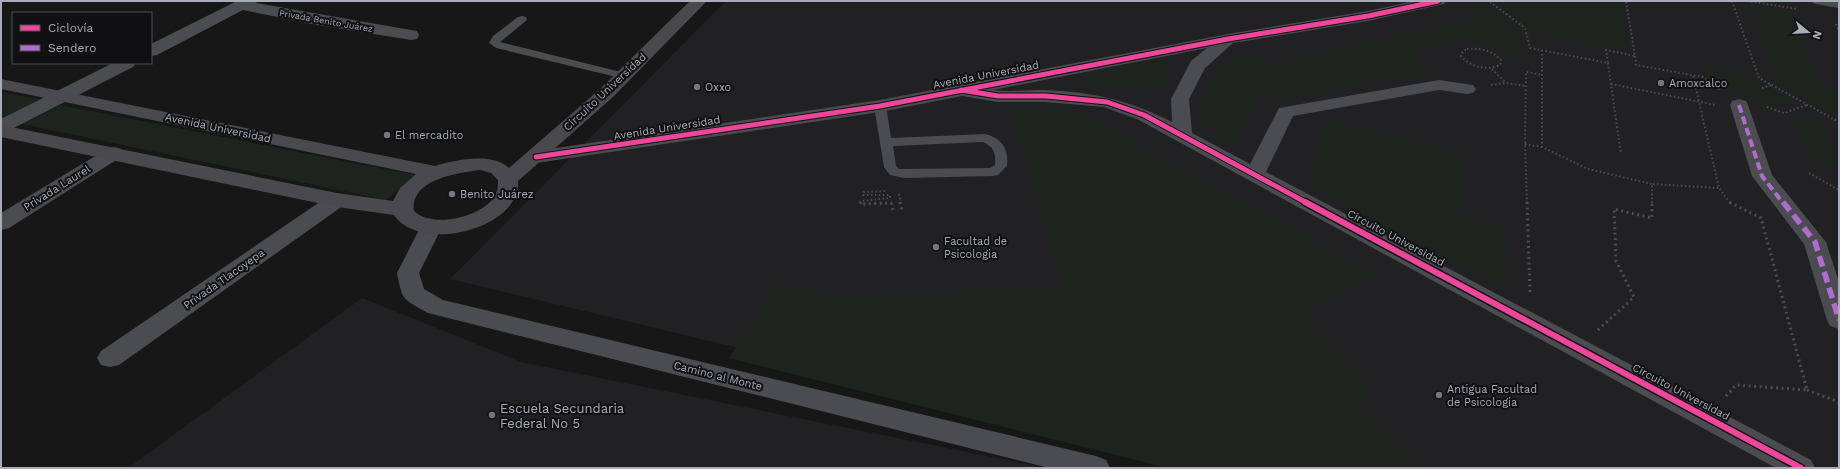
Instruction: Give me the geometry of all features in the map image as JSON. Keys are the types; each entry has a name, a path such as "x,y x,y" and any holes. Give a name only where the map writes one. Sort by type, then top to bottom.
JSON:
{"street":[{"name":"Circuito Universidad","path":"508,179 536,157 625,76 698,1"},
{"name":"Avenida Universidad","path":"536,157 880,106 1228,39 1368,16 1438,1"},
{"path":"152,50 245,3"},
{"name":"Privada Benito Juárez","path":"245,3 312,20 411,35"},
{"path":"1182,135 1180,99 1197,65 1228,39"},
{"path":"1,127 125,64"},
{"name":"Avenida Universidad","path":"1,84 435,172"},
{"path":"1255,174 1286,112 1439,86 1467,89"},
{"name":"Circuito Universidad","path":"961,90 998,96 1046,96 1106,102 1144,115 1801,468"},
{"path":"1739,108 1762,176 1815,242 1839,320"},
{"path":"1,131 338,200 403,209"},
{"name":"Privada Laurel","path":"1,223 114,153"},
{"path":"480,164 498,169 508,179 509,188 505,198 495,208 481,217 465,223 447,227 431,227 417,224 407,218 403,209 404,200 410,189 421,180 435,172 458,166 480,164"},
{"name":"Privada Tlacoyepa","path":"110,358 338,200"},
{"name":"Camino al Monte","path":"431,227 408,273 413,294 436,307 1044,462 1096,468"}],"lane":[{"path":"1819,1 1839,5"},
{"path":"522,19 497,38 494,43 500,46 625,76"},
{"path":"880,106 890,167 894,172 904,174 993,172 1002,166 1003,153 996,142 985,138 887,142"}],"path":[{"path":"1626,1 1636,65 1703,77 1739,108"},
{"path":"1732,1 1759,78 1835,120 1839,119"},
{"path":"1747,1 1801,10"},
{"path":"1490,2 1525,28 1530,48 1608,63"},
{"path":"1492,68 1500,65 1501,63 1498,56 1492,53 1473,49 1460,53 1463,59 1472,65 1492,68 1506,82"},
{"path":"1542,50 1542,148"},
{"path":"1621,154 1606,50 1635,56"},
{"path":"1531,322 1525,144 1525,86 1526,72 1543,75"},
{"path":"1694,76 1718,188 1729,202 1761,218 1807,390"},
{"path":"1467,89 1506,82 1525,86"},
{"path":"1611,84 1700,102 1739,108"},
{"path":"1762,88 1772,85"},
{"path":"1784,113 1808,105"},
{"path":"1525,144 1542,148 1588,169 1652,184 1718,188"},
{"path":"1809,173 1839,190"},
{"path":"1578,348 1634,297 1616,261 1614,209 1652,218 1652,184"},
{"path":"891,190 864,192 863,195 890,195 890,198 861,201 860,204 891,203 893,210"},
{"path":"899,192 902,210"},
{"path":"1706,417 1736,385 1807,390 1839,402"}],"shaded area":[{"path":"726,1 1839,1 1839,468 1242,468 450,279"},
{"path":"1503,1 1619,1 1627,51 1604,47 1592,43 1534,33 1496,3"},
{"path":"1750,4 1791,11 1820,85 1839,95 1839,113 1833,116 1777,83"},
{"path":"1481,5 1518,28 1520,43 1525,53 1519,60 1466,37 1413,53 1432,71 1283,99 1258,97 1235,149 1196,113 1225,63 1253,55 1266,65 1462,22 1474,16"},
{"path":"1173,57 1158,89 1060,81"},
{"path":"1702,66 1741,73 1791,101 1772,108 1704,72"},
{"path":"1,92 44,100 1,120"},
{"path":"61,105 415,175 386,200 22,124"},
{"path":"1010,108 1073,109 1375,275 1298,316 1374,388 1357,406 1420,468 1168,468 729,358 779,284 843,299 1064,286"},
{"path":"1795,117 1822,122 1839,163 1839,168 1813,163"},
{"path":"1327,121 1464,153 1459,212 1312,175"},
{"path":"1313,177 1506,228 1505,288 1307,184"},
{"name":"Escuela Secundaria Federal No 5","path":"362,298 521,362 1046,468 128,468"}],"marked path":[{"path":"1739,105 1762,176 1815,242 1839,320"}],"cycle path":[{"path":"536,157 880,106 1228,39 1368,16 1438,1"},
{"path":"961,90 998,96 1046,96 1107,102 1144,115 1801,468"}],"place":[{"name":"Amoxcalco","path":"1661,83"},
{"name":"Oxxo","path":"697,87"},
{"name":"El mercadito","path":"387,135"},
{"name":"Benito Juárez","path":"452,194"},
{"name":"Facultad de Psicologia","path":"936,247"},
{"name":"Antigua Facultad de Psicologia","path":"1439,395"},
{"name":"Escuela Secundaria Federal No 5","path":"492,415"}]}
